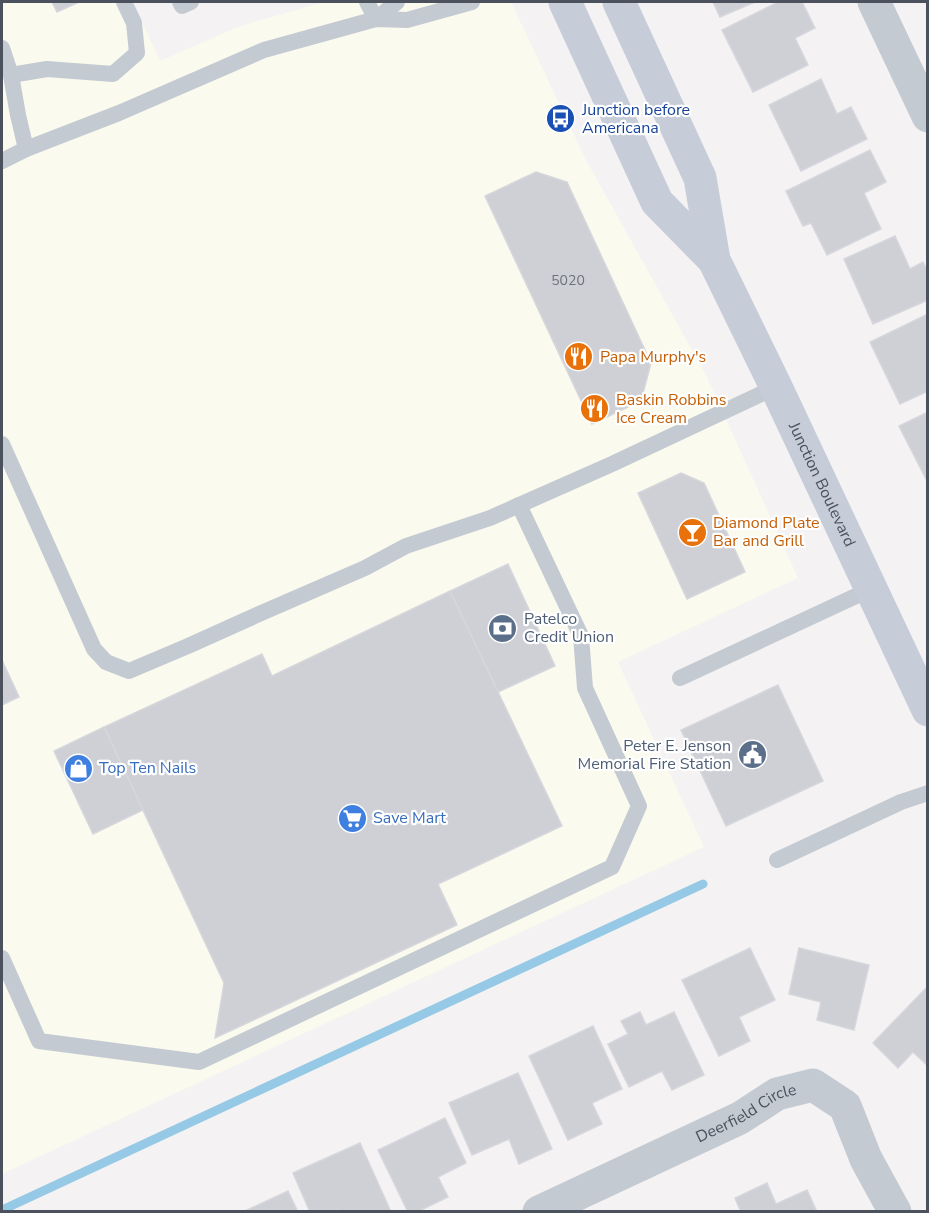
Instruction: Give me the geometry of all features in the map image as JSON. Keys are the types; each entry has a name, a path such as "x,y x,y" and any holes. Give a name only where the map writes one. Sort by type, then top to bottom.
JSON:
{"main road":[{"name":"Junction Boulevard","path":"565,2 657,202 714,260"},
{"name":"Junction Boulevard","path":"619,2 700,178 714,260 927,710"}],"street":[{"path":"874,2 927,116"},
{"name":"Deerfield Circle","path":"539,1212 740,1118 777,1094 813,1084 845,1106 866,1159 895,1212"}],"lane":[{"path":"11,75 47,69 113,74 137,53 134,23 124,2"},
{"path":"180,2 182,6 191,2"},
{"path":"367,2 376,19"},
{"path":"376,19 397,2"},
{"path":"2,161 264,50 376,19 407,20 472,2"},
{"path":"2,48 11,75 26,149"},
{"path":"2,444 94,649 106,662 129,671 365,568 406,546 490,518 776,387"},
{"path":"2,958 39,1041 199,1062 612,867 639,806 585,688 581,636 519,505"},
{"path":"680,678 871,589"},
{"path":"777,860 901,802 927,793"}],"shaded area":[{"path":"2,2 133,2 160,61 240,26 324,2 511,2 586,160 706,375 798,578 618,662 704,847 2,1174"}],"building":[{"path":"52,2 79,2 57,12"},
{"path":"713,2 755,2 720,17"},
{"path":"778,2 802,2 815,28 795,38 808,65 753,92 722,30"},
{"path":"821,79 837,114 851,107 867,139 801,171 769,105"},
{"path":"870,150 886,182 864,193 881,229 827,255 811,223 803,226 786,191"},
{"path":"536,172 567,182 651,363 641,401 592,424 485,196"},
{"path":"895,236 910,269 923,262 928,272 928,300 873,324 844,259"},
{"path":"928,314 928,391 900,404 870,342"},
{"path":"928,412 928,483 899,426"},
{"name":"Diamond Plate Bar and Grill","path":"681,473 704,483 745,572 687,599 638,493"},
{"name":"Patelco Credit Union","path":"508,564 555,666 498,692 450,591"},
{"name":"Save Mart","path":"450,591 562,826 438,884 457,925 215,1038 224,983 104,727 262,654 272,676"},
{"path":"2,660 19,697 2,705"},
{"name":"Peter E. Jenson Memorial Fire Station","path":"778,685 823,781 726,826 681,730"},
{"path":"104,727 143,810 93,834 54,751"},
{"path":"750,948 775,1000 739,1017 750,1041 719,1056 682,980"},
{"path":"799,948 869,965 854,1030 817,1020 821,1002 789,994"},
{"path":"928,986 928,1066 913,1052 898,1068 873,1043"},
{"path":"640,1012 646,1025 674,1012 704,1075 672,1090 662,1071 629,1087 608,1044 628,1034 621,1021"},
{"path":"593,1026 622,1089 592,1103 602,1124 568,1140 529,1056"},
{"path":"518,1073 552,1149 519,1164 509,1139 472,1155 449,1103"},
{"path":"445,1118 466,1163 438,1177 448,1197 417,1212 408,1212 378,1150"},
{"path":"360,1143 391,1212 340,1212 339,1209 334,1212 310,1212 293,1173"},
{"path":"767,1183 776,1204 807,1190 817,1212 741,1212 735,1198"},
{"path":"288,1191 298,1212 243,1212"}],"waterway":[{"path":"2,1210 703,884"}],"place":[{"name":"Junction before Americana","path":"561,119"},
{"name":"Papa Murphy's","path":"579,357"},
{"name":"Baskin Robbins Ice Cream","path":"595,409"},
{"name":"Diamond Plate Bar and Grill","path":"692,532"},
{"name":"Patelco Credit Union","path":"503,628"},
{"name":"Peter E. Jenson Memorial Fire Station","path":"752,755"},
{"name":"Top Ten Nails","path":"78,768"},
{"name":"Save Mart","path":"352,818"}]}
